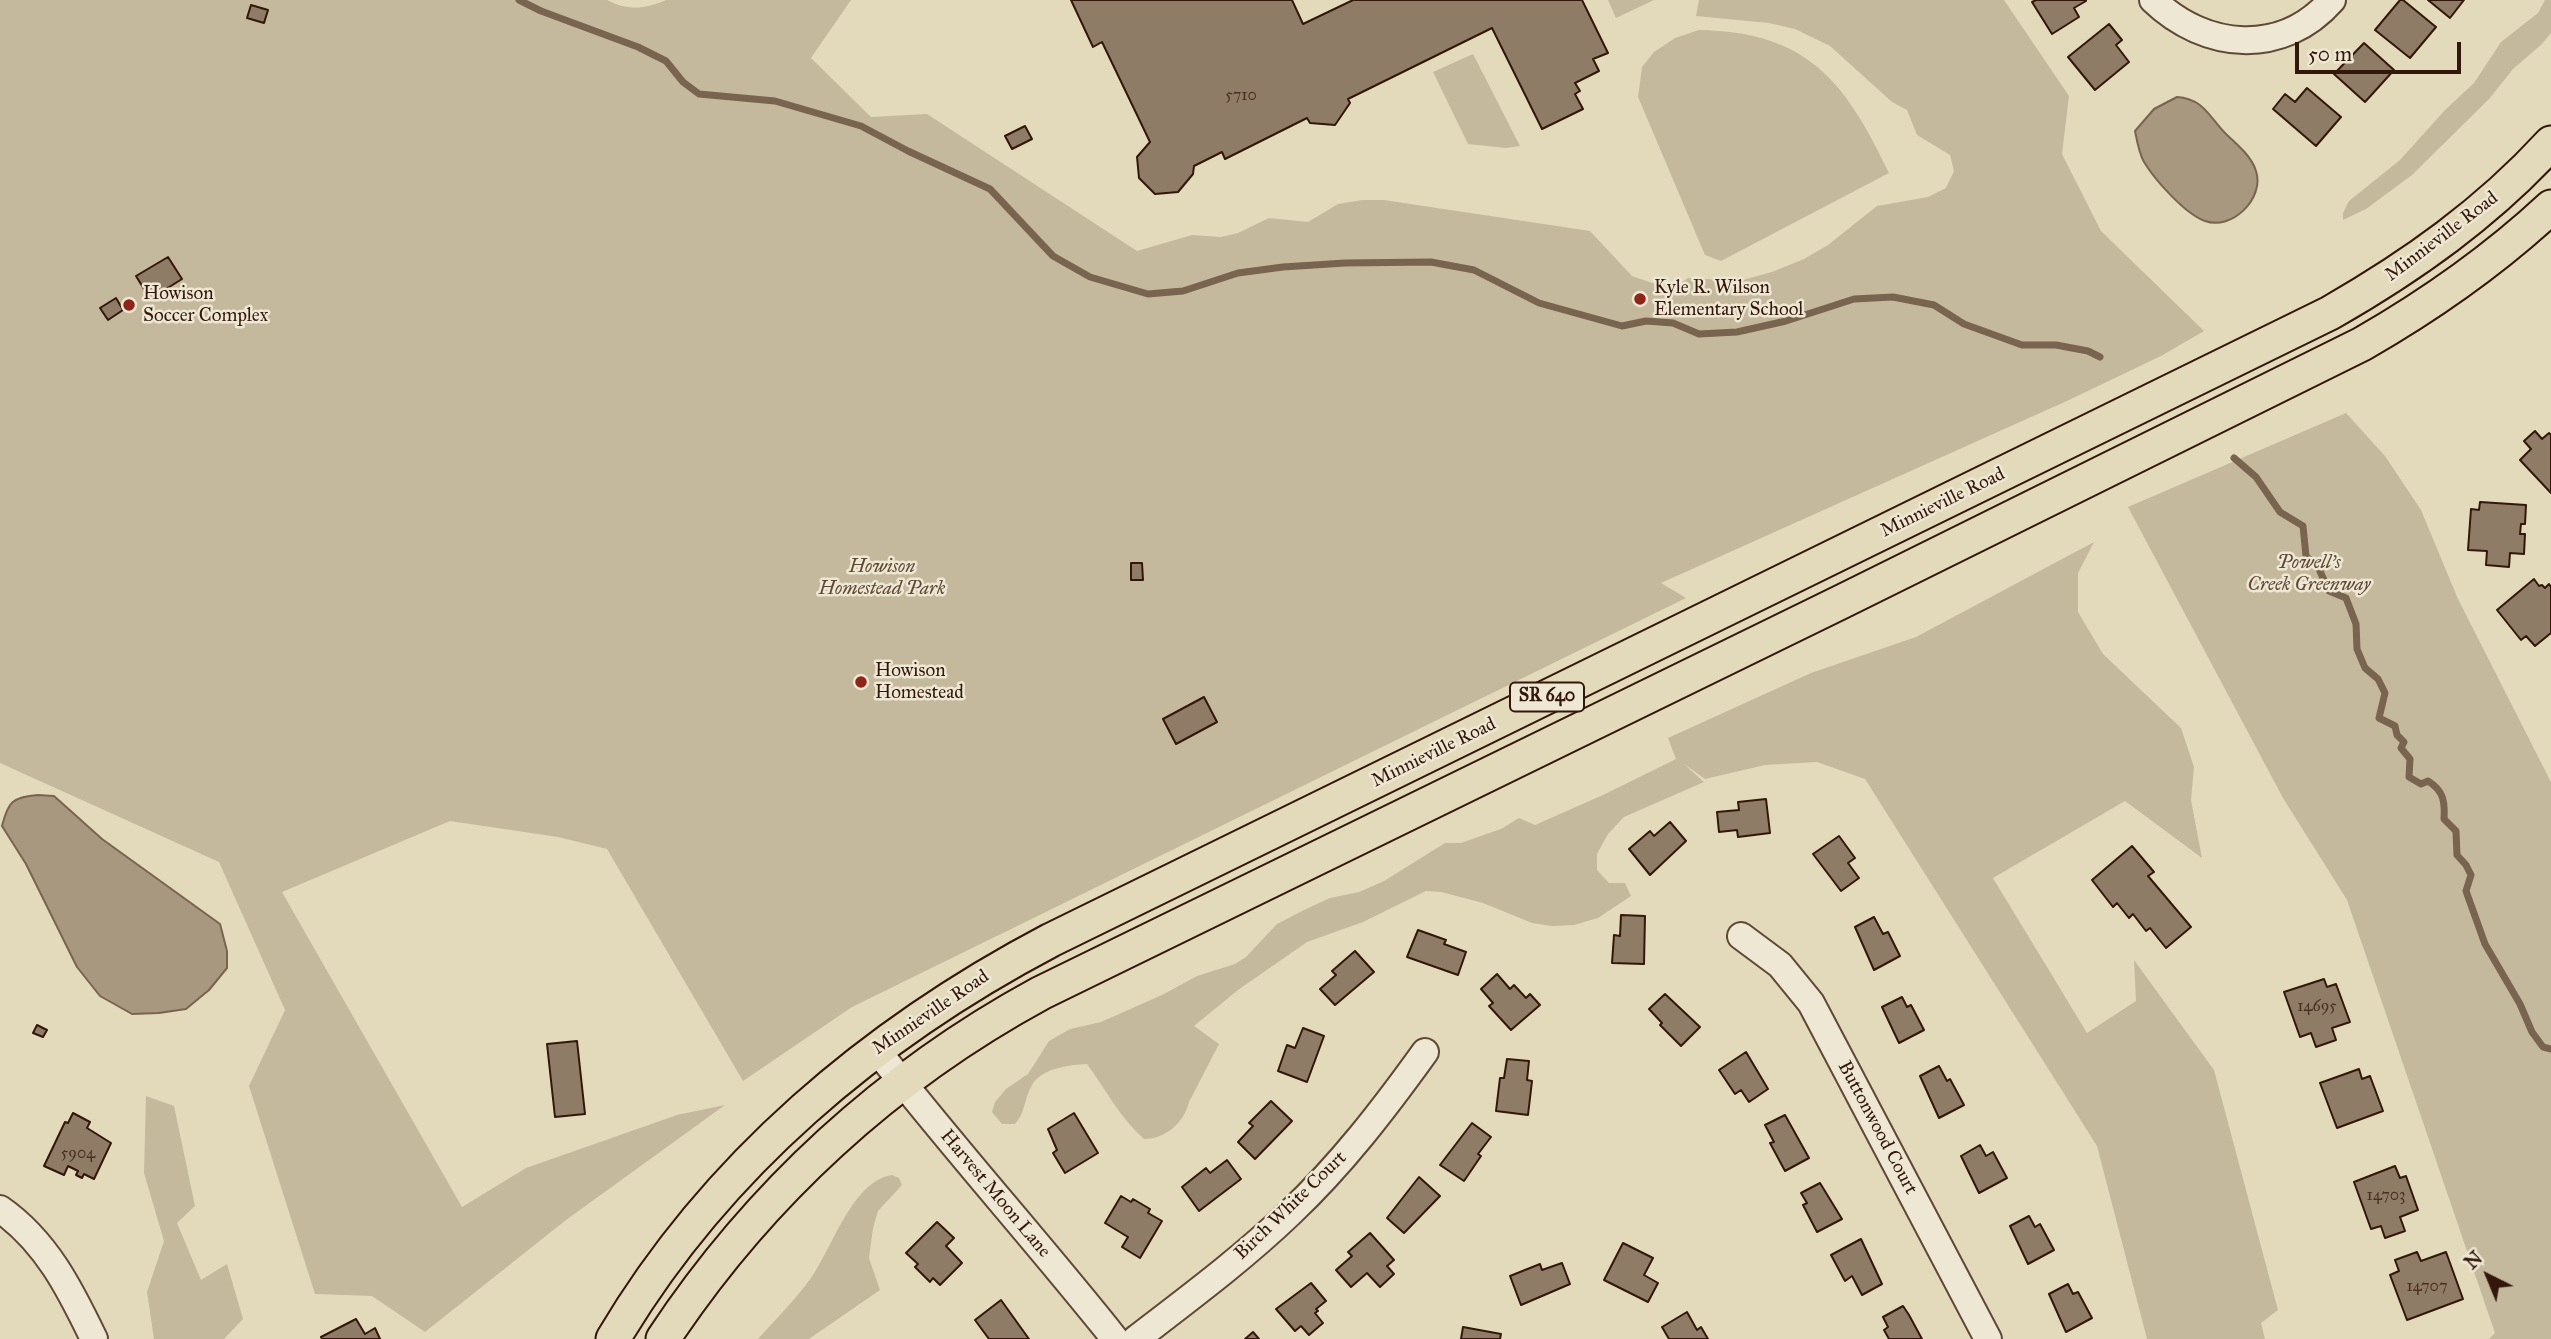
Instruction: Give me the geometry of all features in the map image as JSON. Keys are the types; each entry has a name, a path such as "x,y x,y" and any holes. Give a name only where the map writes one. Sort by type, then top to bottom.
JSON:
{"main road":[{"name":"Minnieville Road","path":"613,1339 656,1275 723,1191 791,1119 876,1049 954,994 1051,940 2330,313 2408,265 2471,219 2529,167 2551,143"},
{"name":"Minnieville Road","path":"663,1339 714,1268 767,1206 829,1144 873,1104 972,1032 1041,993 2362,344 2445,292 2505,247 2551,207"}],"street":[{"path":"2154,0 2189,28 2231,41 2273,36 2293,29 2315,17 2332,0"},
{"name":"Buttonwood Court","path":"1741,936 1780,965 1811,1003 1988,1339"},
{"name":"Harvest Moon Lane","path":"876,1049 1115,1339"},
{"name":"Birch White Court","path":"1136,1339 1223,1272 1291,1212 1342,1158 1425,1052"},
{"path":"0,1209 31,1235 53,1263 70,1290 94,1339"}],"green space":[{"name":"Howison Homestead Park","path":"0,0 607,0 636,8 666,0 851,0 811,58 871,117 927,114 1137,251 1192,235 1221,237 1238,233 1269,218 1308,222 1338,204 1384,200 1590,231 1632,276 1655,284 1678,285 1688,278 1739,281 1804,259 1828,245 1877,206 1928,197 1946,188 1954,171 1950,155 1917,135 1907,110 1892,102 1830,46 1795,29 1769,23 1696,16 1699,0 2004,0 2069,96 2062,154 2101,231 2204,331 2161,356 2069,400 1661,583 1686,598 852,1007 743,1081 607,849 558,837 450,821 282,892 462,1207 526,1168 677,1115 725,1105 566,1220 425,1332 372,1296 315,1294 249,1086 285,1010 219,862 0,763"},
{"path":"1608,0 1654,0 1616,18"},
{"path":"2545,0 2551,0 2551,33 2542,44 2513,69 2489,99 2412,175 2366,209 2343,220 2343,213 2349,201 2400,160 2445,110 2474,83 2501,42 2538,13"},
{"path":"1699,30 1737,33 1768,40 1795,52 1818,68 1856,112 1889,173 1721,261 1705,255 1638,97 1642,67 1654,52 1675,38"},
{"path":"1473,54 1520,146 1506,148 1468,144 1433,72"},
{"name":"Powell's Creek Greenway","path":"2346,413 2385,456 2421,510 2458,599 2551,782 2551,1339 2489,1339 2495,1333 2347,900 2283,798 2128,507"},
{"path":"2094,542 2078,573 2078,612 2103,654 2181,728 2194,767 2191,800 2202,858 2125,801 1993,878 2087,1033 2136,1001 2134,960 2214,1070 2278,1310 2261,1323 2265,1339 2147,1339 2097,1146 1865,779 1817,762 1765,765 1705,779 1684,764 1704,782 1624,817 1608,834 1597,854 1597,870 1609,883 1625,883 1631,896 1598,918 1574,925 1532,923 1483,903 1441,892 1426,891 1363,922 1307,942 1238,990 1194,1026 1219,1044 1183,1117 1159,1136 1144,1139 1135,1131 1087,1064 1048,1072 1035,1081 1015,1124 1002,1124 992,1112 995,1102 1006,1089 1028,1074 1049,1041 1070,1029 1101,1022 1197,976 1235,964 1246,957 1277,924 1330,898 1359,892 1384,881 1445,843 1461,843 1501,829 1519,818 1535,825 1603,795 1676,759 1668,738 1811,673 1916,637"},
{"path":"146,1096 174,1106 195,1206 177,1223 201,1280 227,1264 243,1319 224,1339 154,1339 147,1292 164,1241 144,1173"},
{"path":"892,1175 899,1178 902,1185 878,1211 869,1258 880,1290 809,1339 758,1339 811,1278 854,1203 878,1180"}],"shaded area":[{"path":"2177,97 2200,105 2244,151 2256,171 2258,181 2251,201 2244,210 2226,221 2205,221 2189,211 2163,187 2141,155 2135,131 2154,109"},
{"path":"54,796 102,839 220,924 227,951 227,968 209,990 186,1009 132,1014 100,996 77,967 26,864 2,826 12,802 22,797"}],"building":[{"path":"1071,0 1292,0 1303,24 1353,0 1582,0 1608,53 1593,59 1599,71 1575,83 1580,91 1575,94 1583,109 1542,129 1492,28 1348,99 1350,103 1335,125 1310,123 1307,118 1225,159 1222,152 1194,166 1193,174 1178,192 1155,194 1139,178 1137,157 1150,142 1102,42 1093,47"},
{"path":"2400,0 2436,27 2410,58 2375,30"},
{"path":"2428,0 2464,0 2450,18"},
{"path":"2086,1 2074,8 2079,17 2052,34 2032,2"},
{"path":"251,5 268,10 264,23 247,18"},
{"path":"2109,24 2122,40 2116,45 2129,62 2095,90 2068,57"},
{"path":"2364,43 2394,70 2365,102 2334,74"},
{"path":"2307,88 2341,117 2316,146 2273,109 2285,94 2295,102"},
{"path":"1025,126 1032,139 1012,149 1005,136"},
{"path":"168,257 182,279 150,299 136,276"},
{"path":"116,298 123,310 108,320 100,308"},
{"path":"2535,431 2542,439 2549,433 2551,435 2551,493 2520,460 2531,449 2524,441"},
{"path":"2480,502 2526,505 2525,524 2521,524 2520,534 2525,534 2524,554 2510,553 2509,567 2486,565 2487,551 2468,550 2471,509 2479,510"},
{"path":"1131,563 1142,563 1143,580 1131,580"},
{"path":"2534,579 2539,586 2545,588 2549,584 2551,587 2551,633 2535,646 2526,636 2521,640 2497,610"},
{"path":"1204,697 1217,722 1176,744 1163,719"},
{"path":"1766,799 1770,833 1738,837 1737,830 1719,832 1717,812 1739,810 1738,802"},
{"path":"1670,822 1686,841 1650,875 1629,849 1650,831 1654,836"},
{"path":"1839,836 1855,858 1848,863 1859,878 1841,891 1813,854"},
{"path":"2132,846 2154,872 2148,876 2191,927 2166,948 2150,928 2146,931 2133,914 2129,918 2117,903 2113,907 2092,880"},
{"path":"1621,915 1645,916 1644,964 1612,963 1614,935 1620,936"},
{"path":"1874,917 1883,934 1888,932 1900,956 1874,970 1855,927"},
{"path":"1418,930 1446,940 1444,944 1466,952 1458,975 1407,957"},
{"path":"1355,951 1374,972 1335,1005 1320,989 1336,975 1332,971"},
{"path":"1497,974 1510,989 1514,985 1526,998 1530,994 1540,1005 1511,1030 1489,1006 1493,1003 1481,989"},
{"path":"2324,979 2327,987 2336,984 2350,1022 2332,1028 2336,1040 2316,1047 2311,1033 2300,1037 2284,992"},
{"path":"1665,994 1700,1027 1681,1046 1660,1025 1662,1023 1649,1009"},
{"path":"1902,997 1907,1007 1911,1005 1924,1030 1899,1043 1882,1007"},
{"path":"37,1025 47,1030 43,1037 33,1033"},
{"path":"1303,1028 1324,1036 1307,1082 1278,1071 1287,1045 1295,1048"},
{"path":"577,1041 585,1114 555,1117 547,1044"},
{"path":"1746,1052 1768,1089 1749,1102 1741,1090 1735,1094 1719,1070"},
{"path":"1507,1059 1529,1061 1527,1080 1532,1081 1528,1115 1496,1111 1500,1078 1504,1078"},
{"path":"1939,1066 1947,1081 1950,1079 1964,1105 1939,1118 1920,1076"},
{"path":"2359,1069 2362,1079 2370,1076 2383,1111 2337,1128 2320,1083"},
{"path":"1271,1101 1292,1121 1255,1159 1238,1142 1253,1126 1249,1123"},
{"path":"73,1113 90,1122 87,1128 111,1143 94,1179 84,1174 82,1178 76,1175 78,1171 68,1166 64,1175 44,1166 65,1122 68,1123"},
{"path":"1074,1113 1098,1153 1065,1173 1053,1153 1057,1150 1048,1129"},
{"path":"1785,1115 1809,1158 1785,1171 1770,1143 1774,1142 1765,1125"},
{"path":"1472,1123 1491,1137 1478,1154 1481,1156 1464,1181 1440,1165"},
{"path":"1980,1145 1986,1156 1993,1152 2007,1178 1979,1193 1961,1156"},
{"path":"1227,1160 1241,1179 1199,1211 1182,1187 1206,1168 1210,1173"},
{"path":"2395,1166 2400,1178 2406,1176 2418,1210 2400,1217 2405,1231 2385,1238 2381,1226 2371,1229 2354,1182"},
{"path":"1419,1177 1440,1196 1404,1233 1387,1218"},
{"path":"1820,1183 1842,1219 1817,1232 1803,1205 1807,1203 1801,1193"},
{"path":"1121,1196 1131,1202 1133,1199 1150,1209 1148,1213 1162,1221 1140,1258 1122,1247 1128,1237 1105,1223"},
{"path":"2029,1216 2035,1227 2040,1224 2054,1250 2028,1264 2010,1226"},
{"path":"937,1222 954,1238 946,1246 962,1263 940,1285 933,1278 930,1282 915,1267 918,1264 906,1253"},
{"path":"1370,1233 1394,1260 1387,1266 1394,1274 1380,1287 1367,1273 1351,1287 1336,1270 1352,1256 1348,1252"},
{"path":"1861,1239 1882,1284 1862,1295 1852,1276 1845,1281 1831,1255"},
{"path":"1623,1243 1653,1258 1644,1275 1658,1283 1648,1302 1604,1280"},
{"path":"2417,1252 2421,1261 2446,1252 2463,1299 2407,1320 2390,1275 2399,1271 2395,1260"},
{"path":"1562,1263 1570,1284 1521,1305 1510,1276 1540,1264 1542,1270"},
{"path":"1311,1283 1326,1301 1315,1313 1323,1323 1309,1335 1301,1326 1295,1331 1276,1309"},
{"path":"2068,1284 2073,1294 2078,1292 2092,1318 2066,1332 2049,1294"},
{"path":"1001,1300 1029,1339 989,1339 975,1320"},
{"path":"1903,1306 1922,1339 1889,1339 1884,1330 1888,1327 1883,1317"},
{"path":"1687,1312 1697,1330 1701,1327 1708,1339 1669,1339 1662,1327"},
{"path":"356,1319 365,1334 375,1328 380,1339 322,1339 321,1337"},
{"path":"1463,1327 1501,1334 1500,1339 1461,1339"},
{"path":"1253,1332 1259,1339 1245,1339"}],"waterway":[{"path":"519,0 541,11 638,47 666,61 683,82 699,94 775,101 861,126 990,189 1053,256 1090,277 1148,294 1183,291 1238,273 1283,267 1431,262 1474,270 1539,303 1622,326 1646,321 1673,323 1699,334 1737,332 1786,321 1854,299 1893,297 1934,305 1964,324 2022,345 2056,345 2088,351 2100,357"},
{"path":"2234,458 2256,477 2280,512 2303,526 2306,556 2319,569 2329,591 2346,598 2356,624 2357,649 2365,668 2378,679 2385,693 2379,718 2395,726 2397,735 2404,742 2401,748 2410,759 2409,777 2421,784 2428,781 2440,793 2444,802 2444,819 2456,831 2457,855 2471,875 2466,891 2485,944 2520,1004 2532,1032 2543,1047 2551,1049"}],"place":[{"name":"Kyle R. Wilson Elementary School","path":"1640,299"},
{"name":"Howison Soccer Complex","path":"129,305"},
{"name":"Howison Homestead","path":"861,682"}]}
